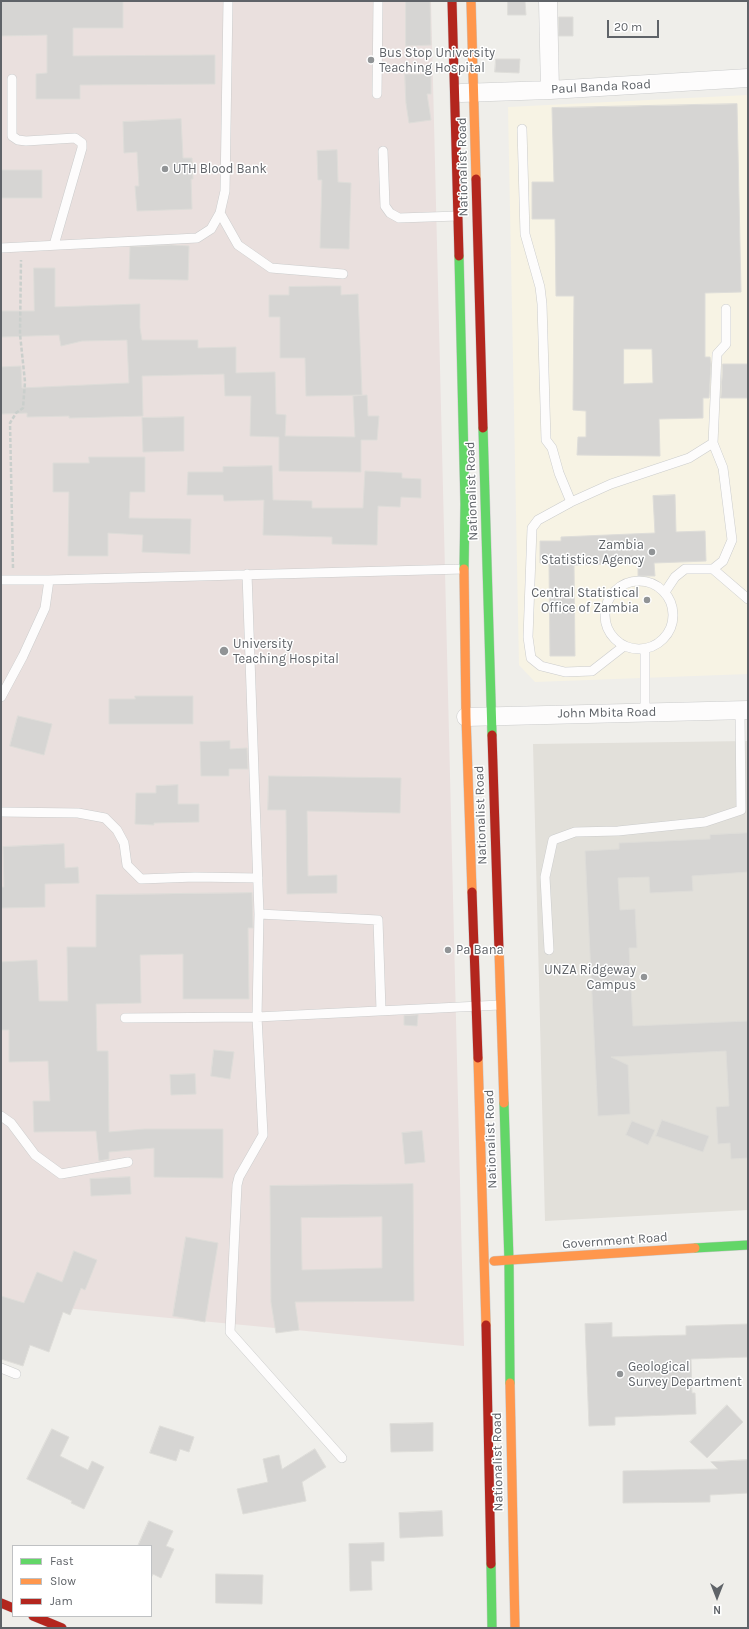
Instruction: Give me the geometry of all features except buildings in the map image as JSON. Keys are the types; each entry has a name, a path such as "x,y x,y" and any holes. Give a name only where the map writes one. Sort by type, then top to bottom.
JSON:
{"main road":[{"name":"Nationalist Road","path":"452,1 465,504 464,569 466,717 484,1261 492,1628"},
{"name":"Nationalist Road","path":"471,1 491,716 509,1261 510,1451 515,1628"},
{"name":"Government Road","path":"484,1261 509,1261 748,1245"},
{"path":"1,1603 12,1608"},
{"path":"35,1617 62,1628"}],"street":[{"path":"548,1 550,90"},
{"name":"Paul Banda Road","path":"454,94 550,90 748,78"},
{"name":"John Mbita Road","path":"466,717 744,710"}],"lane":[{"path":"1,248 197,238 211,229 220,213 226,191 228,1"},
{"path":"377,94 378,1"},
{"path":"12,79 12,136 18,140 26,141 74,138 82,143 82,148 54,245"},
{"path":"522,129 524,234 540,287 542,304 546,440 552,448 572,502"},
{"path":"383,151 385,206 390,213 399,218 458,216"},
{"path":"220,213 238,245 271,268 343,274"},
{"path":"714,569 723,561 732,540 723,468 714,443 717,354 726,344 726,309"},
{"path":"624,646 592,671 565,672 541,666 531,658 528,637 532,528 538,520 572,502 611,484 689,458 714,443"},
{"path":"1,580 464,569"},
{"path":"665,592 675,577 685,569 714,569 748,599"},
{"path":"247,574 259,914 257,1017 263,1135 239,1177 237,1185 230,1332 342,1458"},
{"path":"1,697 23,656 45,608 49,580"},
{"path":"643,581 655,585 665,592 671,605 672,620 668,634 658,644 645,650 624,646 614,639 608,629 605,618 606,606 612,594 620,586 632,582 643,581"},
{"path":"645,650 645,712"},
{"path":"549,950 545,877 553,840 575,832 618,831 705,822 744,809 744,710"},
{"path":"1,812 78,813 105,818 117,830 124,844 127,865 141,879 195,877 258,878"},
{"path":"259,914 378,920 381,1010"},
{"path":"125,1018 257,1017 500,1005"},
{"path":"1,1116 11,1123 35,1155 61,1174 128,1162"},
{"path":"1,1368 16,1374"}],"path":[{"path":"13,580 10,423 16,413 23,408 24,395 20,334 22,247"}],"shaded area":[{"name":"University Teaching Hospital","path":"1,1 431,1 464,1346 1,1302"},
{"path":"748,95 748,674 535,682 519,665 508,107"},
{"name":"UNZA Ridgeway Campus","path":"748,741 748,1210 545,1221 533,744"}],"traffic: fast":[{"path":"459,256 465,504 464,569"},
{"path":"483,428 492,735"},
{"path":"504,1103 509,1261 510,1383"},
{"path":"695,1248 748,1245"},
{"path":"491,1564 492,1628"}],"traffic: slow":[{"path":"471,1 476,179"},
{"path":"464,569 466,717 472,892"},
{"path":"499,950 504,1103"},
{"path":"478,1058 486,1325"},
{"path":"494,1261 695,1248"},
{"path":"510,1383 515,1628"}],"traffic: jam":[{"path":"452,1 459,256"},
{"path":"476,179 483,428"},
{"path":"492,735 499,950"},
{"path":"472,892 478,1058"},
{"path":"486,1325 491,1564"},
{"path":"1,1603 12,1608"},
{"path":"35,1617 62,1628"}],"place":[{"name":"Bus Stop University Teaching Hospital","path":"371,60"},
{"name":"UTH Blood Bank","path":"165,169"},
{"name":"Zambia Statistics Agency","path":"652,552"},
{"name":"Central Statistical Office of Zambia","path":"647,600"},
{"name":"University Teaching Hospital","path":"224,651"},
{"name":"Pa Bana","path":"448,950"},
{"name":"UNZA Ridgeway Campus","path":"644,977"},
{"name":"Geological Survey Department","path":"620,1374"}]}
